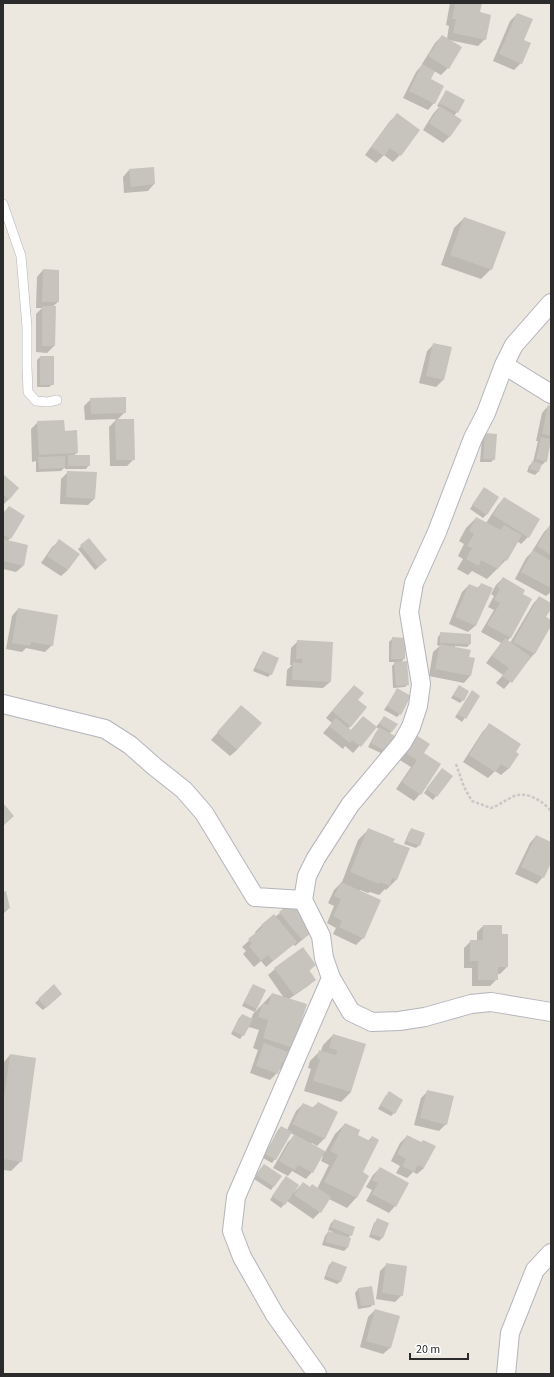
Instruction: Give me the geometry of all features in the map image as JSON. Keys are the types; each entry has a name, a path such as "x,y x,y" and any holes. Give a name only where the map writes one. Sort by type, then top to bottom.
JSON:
{"street":[{"path":"551,303 514,345 504,365 486,413 473,438 437,532 414,583 409,612 422,684 418,706 411,727 402,743 350,805 316,858 307,876 303,900 321,936 324,958 331,978 352,1012 372,1022 399,1021 425,1017 471,1004 491,1002 551,1012"},
{"path":"504,365 551,394"},
{"path":"3,704 106,729 130,745 184,790 204,813 255,897 303,900"},
{"path":"317,1374 275,1315 242,1257 232,1231 236,1197 331,978"},
{"path":"506,1374 510,1333 535,1270 551,1253"}],"lane":[{"path":"3,204 21,256 27,327 26,367 28,392 36,401 48,402 58,400"}],"path":[{"path":"456,764 464,787 472,801 491,808 515,796 525,794 538,799 551,811"}],"building":[{"path":"455,3 482,3 480,12 491,15 486,40 453,33 456,19 452,19"},
{"path":"517,13 533,19 524,40 531,43 522,64 499,54"},
{"path":"442,35 462,47 449,69 428,56"},
{"path":"422,64 435,71 431,79 444,86 435,104 409,91"},
{"path":"446,90 465,100 458,113 439,103"},
{"path":"440,106 462,120 450,137 429,123"},
{"path":"397,113 420,130 401,156 390,148 384,156 371,147"},
{"path":"154,167 155,184 131,187 129,169"},
{"path":"464,217 506,232 492,270 450,255"},
{"path":"43,269 59,270 59,302 42,302"},
{"path":"42,306 56,306 55,346 42,346"},
{"path":"433,343 452,347 444,380 426,376"},
{"path":"40,356 54,356 54,385 40,385"},
{"path":"126,397 126,413 91,414 90,398"},
{"path":"548,405 551,406 551,436 542,434"},
{"path":"115,419 134,419 135,460 116,460"},
{"path":"64,420 65,431 77,430 78,453 39,455 37,421"},
{"path":"485,433 497,434 495,460 483,459"},
{"path":"541,437 551,439 547,462 536,459"},
{"path":"68,455 90,455 90,466 68,466"},
{"path":"65,456 65,468 39,469 38,457"},
{"path":"532,461 542,464 539,472 530,469"},
{"path":"67,471 97,472 95,499 66,497"},
{"path":"3,474 19,488 9,500 3,494"},
{"path":"484,487 499,497 487,515 472,505"},
{"path":"504,497 540,519 529,538 493,515"},
{"path":"9,506 25,516 11,539 3,535 3,515"},
{"path":"476,517 501,530 504,525 522,535 507,561 504,559 498,569 481,560 479,566 466,559 472,548 467,546 474,534 469,531"},
{"path":"551,523 551,555 537,546"},
{"path":"89,538 107,560 98,567 80,545"},
{"path":"3,539 28,545 24,566 3,561"},
{"path":"59,539 80,554 68,570 47,556"},
{"path":"533,550 551,561 551,588 521,572"},
{"path":"503,577 525,590 523,594 532,599 511,638 487,625 500,603 494,600 500,589 497,587"},
{"path":"481,583 493,588 476,626 455,617 469,584 479,588"},
{"path":"539,596 551,603 551,609 546,617 551,620 551,626 535,654 513,642"},
{"path":"18,608 58,615 53,646 31,642 30,646 12,643"},
{"path":"440,632 471,634 471,644 440,643"},
{"path":"392,637 406,638 405,659 391,659"},
{"path":"505,638 531,657 512,683 502,676 509,668 492,656"},
{"path":"297,640 333,642 331,682 292,680 293,662 302,663 302,659 296,659"},
{"path":"440,644 471,650 469,657 475,658 471,676 435,669"},
{"path":"263,651 279,658 272,675 256,668"},
{"path":"407,661 409,685 396,686 394,662"},
{"path":"354,685 364,693 358,700 367,707 351,727 332,711"},
{"path":"459,685 469,691 464,701 453,695"},
{"path":"397,688 411,696 401,715 387,706"},
{"path":"472,690 480,696 466,719 457,714"},
{"path":"241,705 262,723 237,750 217,732"},
{"path":"363,716 377,727 361,747 352,740 350,743 329,726 336,718 351,730"},
{"path":"384,716 398,724 392,732 379,724"},
{"path":"489,723 521,744 516,752 519,754 509,769 501,764 495,772 469,755"},
{"path":"379,727 397,737 389,753 371,743"},
{"path":"416,735 430,744 424,753 441,764 421,795 402,782 417,760 404,752"},
{"path":"442,768 453,776 437,797 426,789"},
{"path":"3,803 14,816 3,826"},
{"path":"368,828 395,839 393,842 410,848 397,880 392,878 390,886 380,882 379,884 350,872"},
{"path":"411,828 425,833 420,846 406,841"},
{"path":"536,835 551,842 551,863 544,878 521,867"},
{"path":"341,882 381,900 364,939 339,927 342,921 333,916 341,899 334,896"},
{"path":"6,891 10,908 3,910 3,892"},
{"path":"293,901 316,929 302,940 279,912"},
{"path":"274,914 297,942 273,961 268,955 261,961 249,946 252,944 248,939 263,927 261,925"},
{"path":"483,925 502,925 502,934 508,934 508,967 498,967 498,980 478,980 478,961 470,961 470,940 483,940"},
{"path":"303,947 316,965 309,970 316,980 294,995 274,968"},
{"path":"54,984 62,994 46,1008 38,999"},
{"path":"253,984 266,990 257,1009 244,1003"},
{"path":"272,993 307,1004 293,1048 263,1038 268,1020 258,1017 263,1003 268,1005"},
{"path":"242,1014 253,1019 244,1036 233,1031"},
{"path":"333,1034 366,1044 351,1092 313,1081 320,1059 317,1058 319,1050 336,1055 337,1050 329,1048"},
{"path":"264,1043 291,1053 287,1064 282,1062 278,1074 256,1066"},
{"path":"10,1054 36,1058 22,1162 3,1159 3,1106"},
{"path":"427,1090 454,1096 447,1125 420,1118"},
{"path":"389,1091 403,1100 395,1114 380,1105"},
{"path":"318,1102 338,1112 325,1139 292,1124 303,1103 314,1108"},
{"path":"345,1123 360,1130 358,1135 370,1141 372,1136 379,1140 363,1172 369,1176 357,1198 324,1182 338,1155 330,1151"},
{"path":"281,1126 292,1132 276,1160 265,1154"},
{"path":"294,1134 325,1151 313,1173 298,1165 295,1170 279,1161"},
{"path":"407,1135 421,1142 423,1140 436,1146 424,1168 418,1165 414,1172 402,1166 406,1159 397,1154"},
{"path":"264,1164 282,1176 274,1187 256,1175"},
{"path":"380,1167 409,1183 396,1207 372,1194 378,1183 372,1180"},
{"path":"286,1176 299,1185 285,1205 272,1196"},
{"path":"303,1182 310,1187 312,1184 331,1197 321,1213 294,1195"},
{"path":"377,1218 389,1223 383,1238 371,1234"},
{"path":"334,1219 355,1227 352,1236 331,1227"},
{"path":"328,1231 351,1238 348,1248 325,1242"},
{"path":"332,1261 347,1267 341,1282 326,1276"},
{"path":"386,1263 407,1266 403,1296 382,1293"},
{"path":"372,1286 375,1305 361,1306 358,1288"},
{"path":"375,1309 400,1316 391,1348 366,1341"}]}
